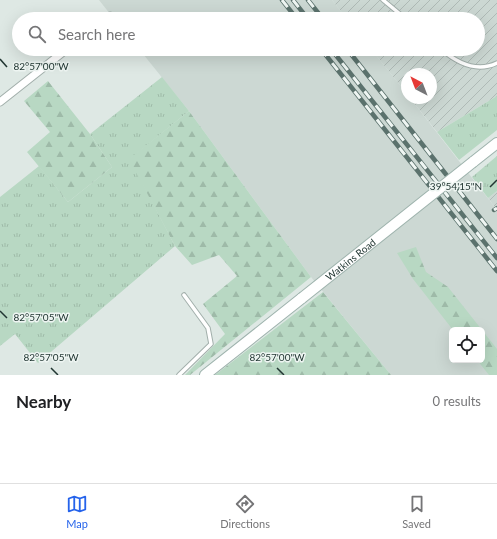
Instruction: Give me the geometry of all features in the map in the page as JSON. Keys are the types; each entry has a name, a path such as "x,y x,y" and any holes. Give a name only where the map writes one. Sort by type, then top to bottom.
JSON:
{"street":[{"path":"0,102 58,56"},
{"name":"Watkins Road","path":"205,375 497,143"}],"lane":[{"path":"384,0 398,12"},
{"path":"450,56 460,63 470,67 497,63"},
{"path":"179,375 211,344 208,328 184,295"}],"shaded area":[{"path":"99,0 332,0 341,12 108,12"},
{"path":"332,0 497,0 497,96 437,132 415,104 437,104 437,68 401,68 401,86 377,56 485,56 485,12 341,12"},
{"path":"145,56 377,56 401,86 401,104 415,104 497,210 497,375 391,375 311,277 189,111"},
{"path":"497,191 497,210 488,198"}],"green space":[{"path":"162,77 189,111 130,159 175,246 38,363 15,334 0,346 0,197 39,166 68,202 112,167 90,134"},
{"path":"48,81 90,134 112,167 68,202 27,152 50,132 24,101"},
{"path":"497,96 497,130 459,160 437,132"},
{"path":"189,111 311,277 190,375 185,375 225,334 203,304 237,276 219,255 192,265 175,246 129,159"},
{"path":"497,156 497,191 488,198 472,177"},
{"path":"416,247 426,272 448,287 480,327 451,327 413,279 397,253"},
{"path":"323,292 391,375 215,375"},
{"path":"485,334 497,349 497,375 489,375 479,363 485,363"}],"railway":[{"path":"282,0 291,12"},
{"path":"293,0 302,12"},
{"path":"308,0 317,12"},
{"path":"327,56 497,271"},
{"path":"337,56 497,258"},
{"path":"353,56 497,239"}]}
